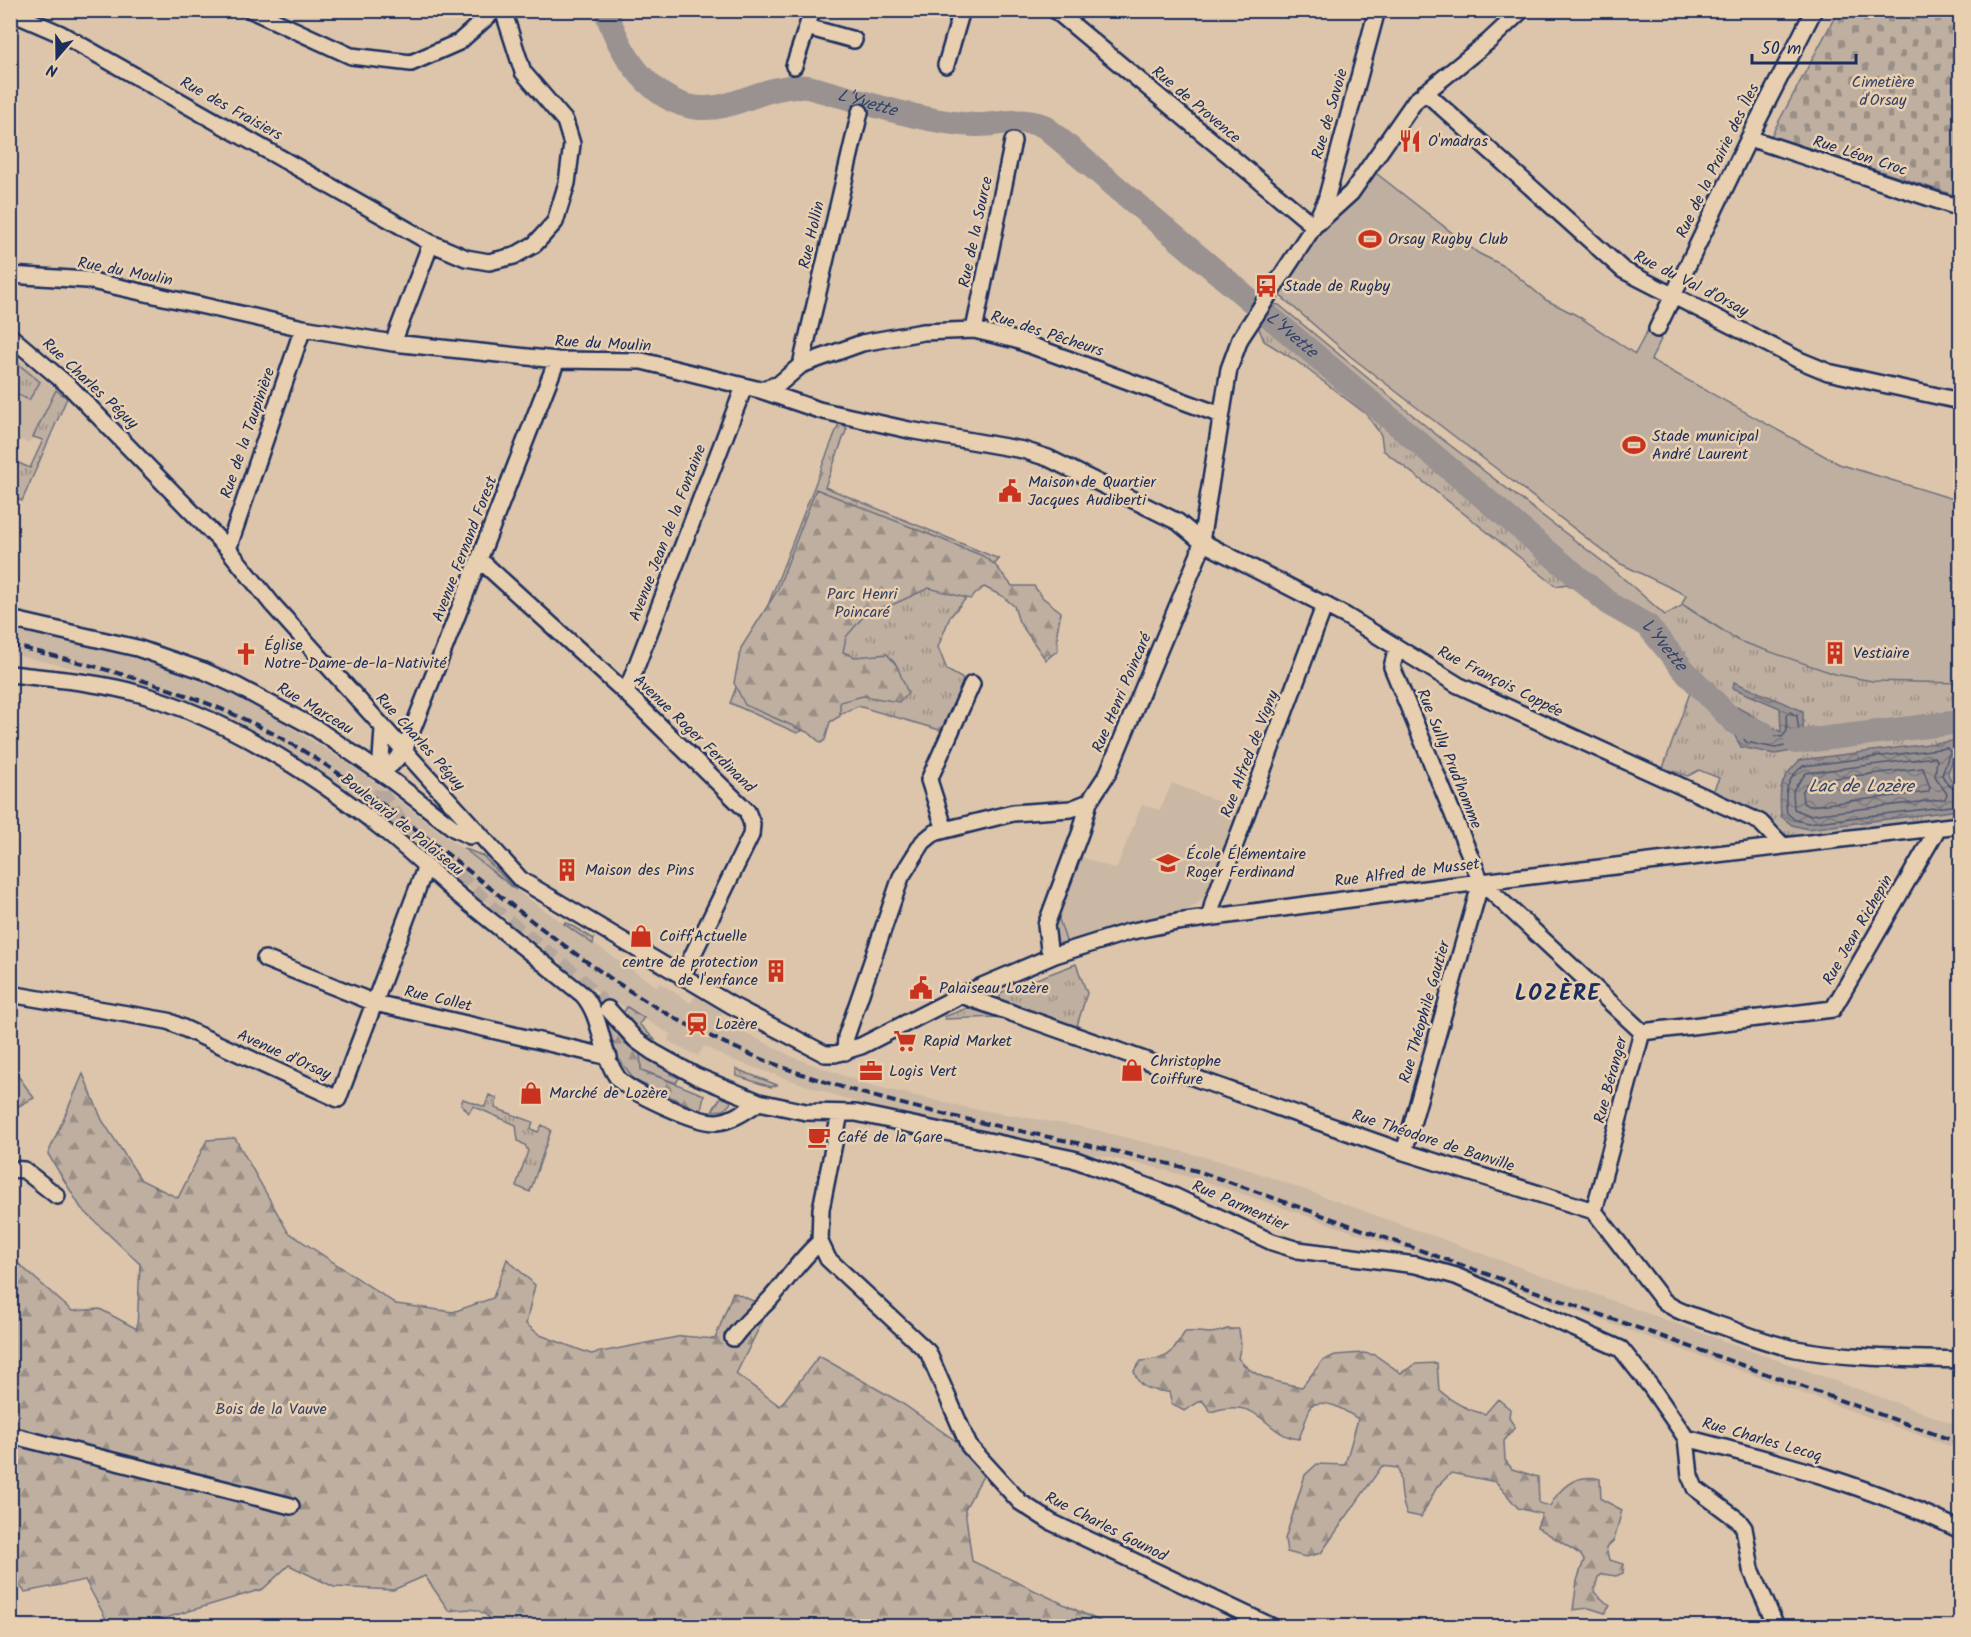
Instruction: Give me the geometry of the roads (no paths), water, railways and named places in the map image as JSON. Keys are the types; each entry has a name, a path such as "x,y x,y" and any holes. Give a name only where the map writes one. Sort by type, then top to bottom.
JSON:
{"street":[{"path":"251,10 351,56 411,63 459,42 495,10"},
{"name":"Rue des Fraisiers","path":"10,12 61,34 431,243 466,258 489,262 514,256 535,244 555,222 567,183 572,144 564,121 523,72 503,10"},
{"path":"794,66 812,10"},
{"path":"946,65 962,10"},
{"name":"Rue de Provence","path":"1055,10 1314,226"},
{"name":"Rue de Savoie","path":"1314,226 1326,200 1377,10"},
{"path":"1314,226 1351,193 1415,101 1489,41 1522,10"},
{"name":"Rue de la Prairie des Îles","path":"1658,329 1749,138 1814,10"},
{"path":"807,27 854,40"},
{"name":"Rue du Val d'Orsay","path":"1425,92 1623,270 1799,360 1828,372 1960,401"},
{"name":"Rue Hollin","path":"801,365 860,112"},
{"name":"Rue Léon Croc","path":"1749,138 1960,208"},
{"name":"Rue de la Source","path":"974,330 1013,141"},
{"name":"Rue Henri Poincaré","path":"1055,955 1049,949 1046,925 1082,831 1089,802 1108,773 1194,572 1202,542 1229,369 1250,321 1314,226"},
{"path":"393,343 431,243"},
{"name":"Rue du Moulin","path":"10,275 87,280 303,328 393,343 557,360 642,361 760,390 842,415 909,430 1023,450 1048,458 1178,522 1202,542"},
{"name":"Rue de la Taupinière","path":"228,549 303,328"},
{"name":"Rue des Pêcheurs","path":"760,390 778,384 801,365 862,342 922,332 974,330 1016,340 1221,415"},
{"name":"Rue Charles Péguy","path":"10,336 70,387 228,549 272,604 521,880 682,977 813,1049 825,1054 845,1052"},
{"name":"Avenue Fernand Forest","path":"404,751 557,360"},
{"name":"Avenue Jean de la Fontaine","path":"626,693 744,387"},
{"name":"Rue François Coppée","path":"1202,542 1325,604 1458,685 1760,822 1783,846"},
{"name":"Avenue Roger Ferdinand","path":"480,560 626,693 747,811 752,824 751,835 682,977"},
{"name":"Rue Alfred de Vigny","path":"1210,917 1212,903 1325,604"},
{"name":"Rue Marceau","path":"10,619 137,648 204,671 237,686 317,729 390,779 455,829 470,836 479,833"},
{"name":"Rue Sully Prud'homme","path":"1397,648 1392,667 1481,882"},
{"name":"Boulevard de Palaiseau","path":"10,674 106,686 141,694 225,727 328,788 385,831 583,995 594,1013 617,1077 628,1087 701,1121 717,1122 730,1119 759,1102"},
{"path":"945,830 929,780 972,684"},
{"path":"383,729 381,759 383,766 391,765 404,751"},
{"path":"845,1052 846,1037 901,878 923,842 934,833 1013,813 1071,808 1089,802"},
{"name":"Rue Alfred de Musset","path":"845,1052 903,1026 961,995 1055,955 1128,932 1210,917 1481,882 1960,825"},
{"name":"Rue Jean Richepin","path":"1642,1032 1833,1009 1938,828"},
{"name":"Avenue d'Orsay","path":"10,994 168,1021 338,1099 426,866"},
{"name":"Rue Béranger","path":"1481,882 1642,1032 1594,1211"},
{"name":"Rue Théophile Gautier","path":"1404,1152 1481,882"},
{"name":"Rue Collet","path":"265,959 375,1003 609,1057"},
{"name":"Rue Théodore de Banville","path":"961,995 1404,1152 1594,1211"},
{"name":"Rue Parmentier","path":"608,1009 636,1040 653,1052 696,1076 759,1102 806,1112 856,1113 1073,1159 1176,1197 1272,1242 1298,1250 1416,1265 1456,1276 1621,1350 1628,1357"},
{"path":"733,1338 742,1325 771,1298 807,1252 820,1242 821,1209 834,1113"},
{"path":"10,1169 24,1170 57,1196"},
{"path":"1594,1211 1668,1305 1770,1343 1796,1349 1860,1356 1960,1360"},
{"name":"Rue Charles Gounod","path":"820,1242 828,1259 928,1353 969,1446 1020,1502 1067,1531 1271,1626"},
{"name":"Rue Charles Lecoq","path":"1628,1357 1686,1438 1855,1485 1914,1507 1960,1530"},
{"path":"10,1435 291,1506"},
{"path":"1686,1438 1690,1476 1695,1488 1738,1520 1744,1528 1752,1569 1776,1626"}],"water":[{"path":"1734,682 1803,711 1803,730 1816,728 1830,740 1826,745 1775,754 1741,747 1730,727 1737,707 1781,732 1780,708 1733,688"},
{"name":"Lac de Lozère","path":"1960,740 1960,753 1954,756 1948,773 1951,781 1960,787 1960,810 1808,829 1792,825 1781,816 1780,798 1784,779 1800,760"}],"waterway":[{"name":"L'Yvette","path":"606,10 622,48 634,66 664,95 682,104 701,108 723,106 774,90 808,87 935,120 975,125 1025,122 1044,126 1611,605 1648,626 1683,669 1734,722 1763,733"},
{"name":"L'Yvette","path":"1796,742 1960,722"}],"tunnel":[{"path":"383,767 381,793 399,820 494,910 579,978 608,1009"}],"railway":[{"path":"10,645 112,671 178,692 243,718 274,734 377,800 523,914 622,986 675,1018 738,1049 802,1074 867,1094 1201,1172 1960,1443"}],"place":[{"name":"O'madras","path":"1410,141"},
{"name":"Orsay Rugby Club","path":"1370,239"},
{"name":"Stade de Rugby","path":"1266,286"},
{"name":"Stade municipal André Laurent","path":"1634,445"},
{"name":"Maison de Quartier Jacques Audiberti","path":"1010,491"},
{"name":"Vestiaire","path":"1835,653"},
{"name":"Église Notre-Dame-de-la-Nativité","path":"246,654"},
{"name":"École Élémentaire Roger Ferdinand","path":"1168,863"},
{"name":"Maison des Pins","path":"567,870"},
{"name":"Coiff'Actuelle","path":"641,936"},
{"name":"centre de protection de l'enfance","path":"776,971"},
{"name":"Palaiseau Lozère","path":"921,988"},
{"name":"Lozère","path":"697,1024"},
{"name":"Rapid Market","path":"905,1041"},
{"name":"Christophe Coiffure","path":"1132,1070"},
{"name":"Logis Vert","path":"871,1071"},
{"name":"Marché de Lozère","path":"531,1093"},
{"name":"Café de la Gare","path":"819,1137"}],"district":[{"name":"LOZÈRE","path":"1558,994"}],"park label":[{"name":"Cimetière d'Orsay","path":"1883,91"},
{"name":"Parc Henri Poincaré","path":"862,603"},
{"name":"Bois de la Vauve","path":"271,1409"}]}
